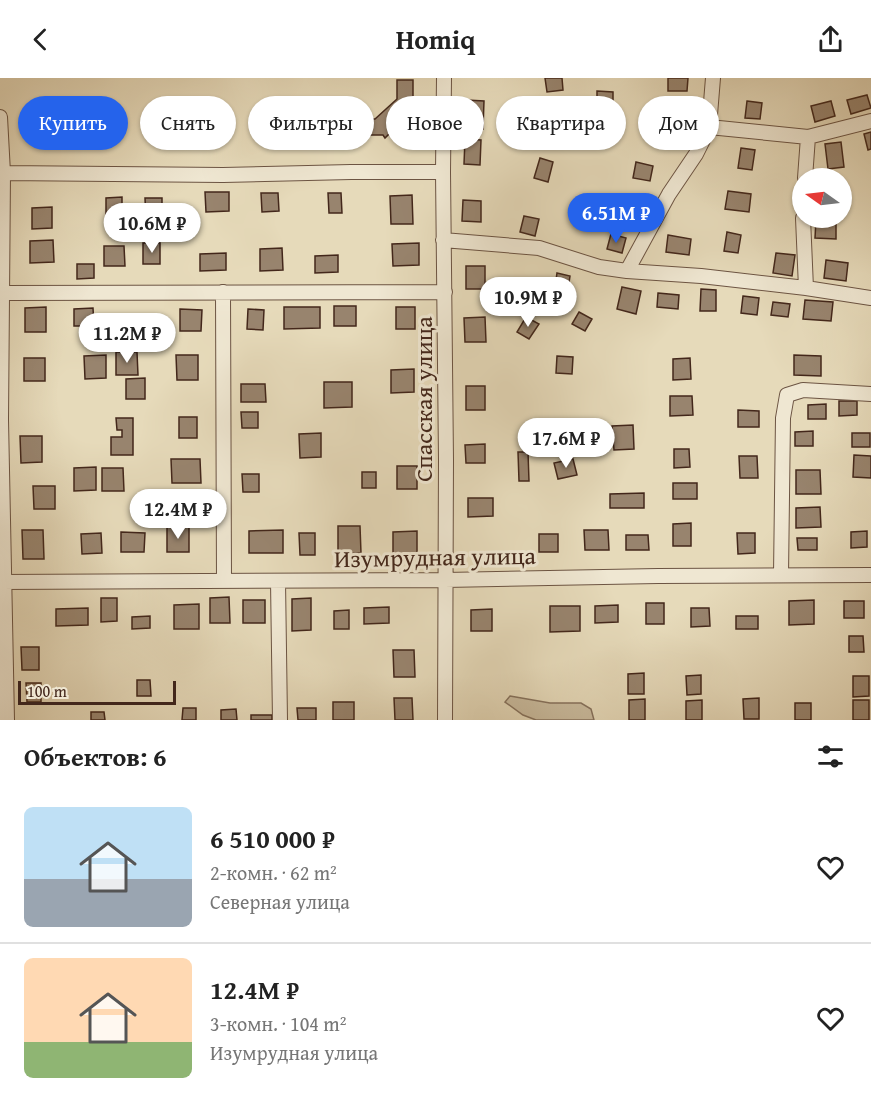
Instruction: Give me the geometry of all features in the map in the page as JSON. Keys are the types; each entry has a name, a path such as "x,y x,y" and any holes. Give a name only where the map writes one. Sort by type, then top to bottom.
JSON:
{"street":[{"name":"Спасская улица","path":"444,78 442,172 445,292 445,720"},
{"path":"712,96 713,78"},
{"path":"0,117 3,173 2,582 7,720"},
{"path":"719,128 808,137 871,121"},
{"path":"806,168 808,137"},
{"path":"627,271 669,194 698,150"},
{"path":"3,173 223,175 442,172"},
{"path":"803,228 806,288"},
{"path":"443,240 539,248 599,267 627,271 700,276 871,298"},
{"path":"223,292 224,580"},
{"path":"1,293 445,292"},
{"path":"781,576 783,418 787,395 803,390 871,394"},
{"name":"Изумрудная улица","path":"2,582 871,575"},
{"path":"278,581 280,720"}],"shaded area":[{"path":"510,696 550,703 581,703 591,709 594,720 536,720 523,715 505,702"}],"building":[{"path":"545,78 562,78 563,90 547,92"},
{"path":"668,78 688,78 687,91 668,91"},
{"path":"397,80 413,80 413,96 397,96"},
{"path":"597,91 613,92 613,96 597,96"},
{"path":"867,95 871,108 851,114 847,100"},
{"path":"747,101 762,103 760,119 745,118"},
{"path":"831,101 835,116 815,122 811,106"},
{"path":"386,109 385,138 383,135 374,135 375,119"},
{"path":"871,132 871,149 868,150 864,134"},
{"path":"841,142 844,167 828,168 825,144"},
{"path":"741,148 755,150 752,170 738,168"},
{"path":"465,150 481,150 480,165 464,164"},
{"path":"540,158 553,162 548,182 534,178"},
{"path":"636,162 653,166 650,181 633,178"},
{"path":"728,191 751,194 749,212 725,209"},
{"path":"205,192 229,192 229,211 206,212"},
{"path":"261,193 278,193 279,211 262,212"},
{"path":"328,193 341,193 342,213 329,213"},
{"path":"412,195 413,224 391,224 390,196"},
{"path":"122,197 122,218 106,218 106,198"},
{"path":"145,198 162,198 162,221 146,221"},
{"path":"623,199 637,201 635,219 621,216"},
{"path":"463,200 481,201 481,222 462,221"},
{"path":"52,207 52,228 32,229 32,208"},
{"path":"524,216 539,219 535,236 520,232"},
{"path":"816,228 836,228 836,239 815,238"},
{"path":"727,232 741,235 738,253 724,251"},
{"path":"611,234 626,238 622,253 607,249"},
{"path":"668,235 691,239 689,255 666,252"},
{"path":"53,240 54,262 30,263 30,241"},
{"path":"143,243 160,243 160,264 143,264"},
{"path":"419,243 419,265 393,266 392,244"},
{"path":"104,246 124,246 125,266 104,266"},
{"path":"282,248 283,270 260,271 260,249"},
{"path":"226,253 226,270 200,271 200,254"},
{"path":"776,253 795,255 792,276 773,273"},
{"path":"338,255 338,272 315,273 315,256"},
{"path":"826,260 848,263 846,281 824,278"},
{"path":"77,264 94,264 94,278 77,279"},
{"path":"466,266 485,266 485,289 466,289"},
{"path":"557,273 570,276 568,289 555,287"},
{"path":"622,287 641,291 636,314 617,309"},
{"path":"701,289 716,290 716,311 700,311"},
{"path":"539,292 557,301 550,314 533,305"},
{"path":"658,293 679,295 678,309 657,307"},
{"path":"743,296 759,298 757,315 741,313"},
{"path":"805,300 833,302 831,321 803,319"},
{"path":"773,302 790,304 788,317 771,315"},
{"path":"334,306 356,306 356,326 334,326"},
{"path":"46,307 46,332 25,332 25,308"},
{"path":"284,307 320,307 320,328 284,329"},
{"path":"396,307 415,307 415,329 396,329"},
{"path":"93,308 94,326 74,326 74,309"},
{"path":"180,309 202,310 201,331 180,331"},
{"path":"248,309 264,310 263,330 247,329"},
{"path":"579,312 592,319 585,331 572,324"},
{"path":"485,317 486,342 465,342 464,318"},
{"path":"526,317 539,324 529,339 517,332"},
{"path":"116,352 137,352 138,375 116,375"},
{"path":"106,355 106,378 85,379 84,356"},
{"path":"176,355 198,355 198,380 177,380"},
{"path":"794,355 821,356 821,376 794,375"},
{"path":"557,356 573,357 572,374 556,373"},
{"path":"24,358 45,358 45,381 24,381"},
{"path":"690,358 691,379 673,380 673,359"},
{"path":"414,369 414,392 391,393 391,370"},
{"path":"145,378 145,399 126,399 126,379"},
{"path":"324,382 352,382 352,407 324,408"},
{"path":"241,384 265,384 266,402 241,402"},
{"path":"466,386 485,386 485,410 466,410"},
{"path":"670,396 692,396 693,415 670,416"},
{"path":"839,401 857,401 857,415 839,416"},
{"path":"826,404 826,419 808,419 808,405"},
{"path":"738,410 759,411 759,427 738,427"},
{"path":"241,412 258,412 258,428 242,428"},
{"path":"179,417 197,417 197,438 179,438"},
{"path":"116,418 133,418 133,455 111,455 111,437 122,437 122,430 117,430"},
{"path":"633,425 634,449 614,450 612,426"},
{"path":"813,431 813,446 795,446 795,432"},
{"path":"321,433 321,457 300,458 299,434"},
{"path":"852,433 870,433 870,447 852,447"},
{"path":"20,436 42,436 42,462 21,463"},
{"path":"485,444 485,463 466,463 465,445"},
{"path":"674,449 689,449 690,467 674,468"},
{"path":"518,452 528,452 529,481 519,481"},
{"path":"854,455 871,456 871,478 853,477"},
{"path":"739,456 757,456 758,478 740,478"},
{"path":"171,459 200,459 201,483 172,483"},
{"path":"573,459 577,475 558,479 554,463"},
{"path":"397,466 417,466 417,489 397,489"},
{"path":"96,467 96,490 74,491 74,468"},
{"path":"102,468 123,468 124,491 102,491"},
{"path":"796,470 820,470 821,494 796,494"},
{"path":"362,472 376,472 376,488 362,488"},
{"path":"242,474 259,474 259,492 243,492"},
{"path":"673,483 697,483 697,499 673,499"},
{"path":"33,486 55,486 55,509 34,509"},
{"path":"644,493 644,508 610,508 610,494"},
{"path":"468,498 493,498 493,516 468,517"},
{"path":"820,507 821,527 796,528 796,508"},
{"path":"691,523 691,546 673,546 673,524"},
{"path":"338,526 360,526 361,553 338,554"},
{"path":"167,527 189,527 189,552 167,552"},
{"path":"22,530 43,530 44,559 23,559"},
{"path":"283,530 283,553 249,553 249,531"},
{"path":"584,530 608,530 609,550 585,550"},
{"path":"417,531 417,555 393,555 393,532"},
{"path":"867,531 867,547 851,548 851,532"},
{"path":"121,532 145,533 144,552 121,552"},
{"path":"101,533 102,553 82,554 81,534"},
{"path":"299,533 315,533 315,555 300,555"},
{"path":"737,533 755,533 755,553 738,554"},
{"path":"539,534 558,534 558,552 539,552"},
{"path":"626,535 648,535 649,550 626,550"},
{"path":"797,538 817,538 817,550 798,550"},
{"path":"229,597 230,623 210,623 210,598"},
{"path":"101,598 117,598 117,621 101,622"},
{"path":"311,598 311,630 292,631 292,599"},
{"path":"243,600 265,600 265,623 243,623"},
{"path":"814,600 814,624 789,625 789,601"},
{"path":"844,601 864,601 864,618 844,618"},
{"path":"646,603 664,603 664,624 646,624"},
{"path":"199,604 199,629 174,629 174,605"},
{"path":"618,605 618,622 595,623 595,606"},
{"path":"550,606 580,606 580,631 550,632"},
{"path":"389,607 389,623 364,624 364,608"},
{"path":"88,608 88,625 56,626 56,609"},
{"path":"691,608 709,608 710,626 691,627"},
{"path":"492,609 492,631 471,631 471,610"},
{"path":"349,610 349,629 334,629 334,611"},
{"path":"150,616 150,628 132,629 132,617"},
{"path":"736,616 758,616 758,629 736,629"},
{"path":"849,636 863,636 864,652 849,652"},
{"path":"21,647 39,647 39,670 22,670"},
{"path":"393,650 414,650 415,677 394,677"},
{"path":"644,673 644,694 628,694 628,674"},
{"path":"701,675 701,694 687,695 686,676"},
{"path":"853,676 869,676 869,696 853,697"},
{"path":"137,680 150,680 151,696 137,696"},
{"path":"26,683 41,683 41,702 27,702"},
{"path":"394,698 412,698 413,720 395,720"},
{"path":"759,698 759,719 744,719 743,699"},
{"path":"645,699 645,720 629,720 629,700"},
{"path":"702,700 702,720 686,720 686,701"},
{"path":"853,700 869,700 869,720 853,720"},
{"path":"333,702 354,702 354,720 333,720"},
{"path":"795,703 811,703 811,720 795,720"},
{"path":"183,708 196,708 196,720 182,720"},
{"path":"297,708 316,708 316,720 298,720"},
{"path":"236,709 237,720 221,720 221,710"},
{"path":"91,712 104,712 105,720 91,720"},
{"path":"251,715 272,715 272,720 251,720"}]}
